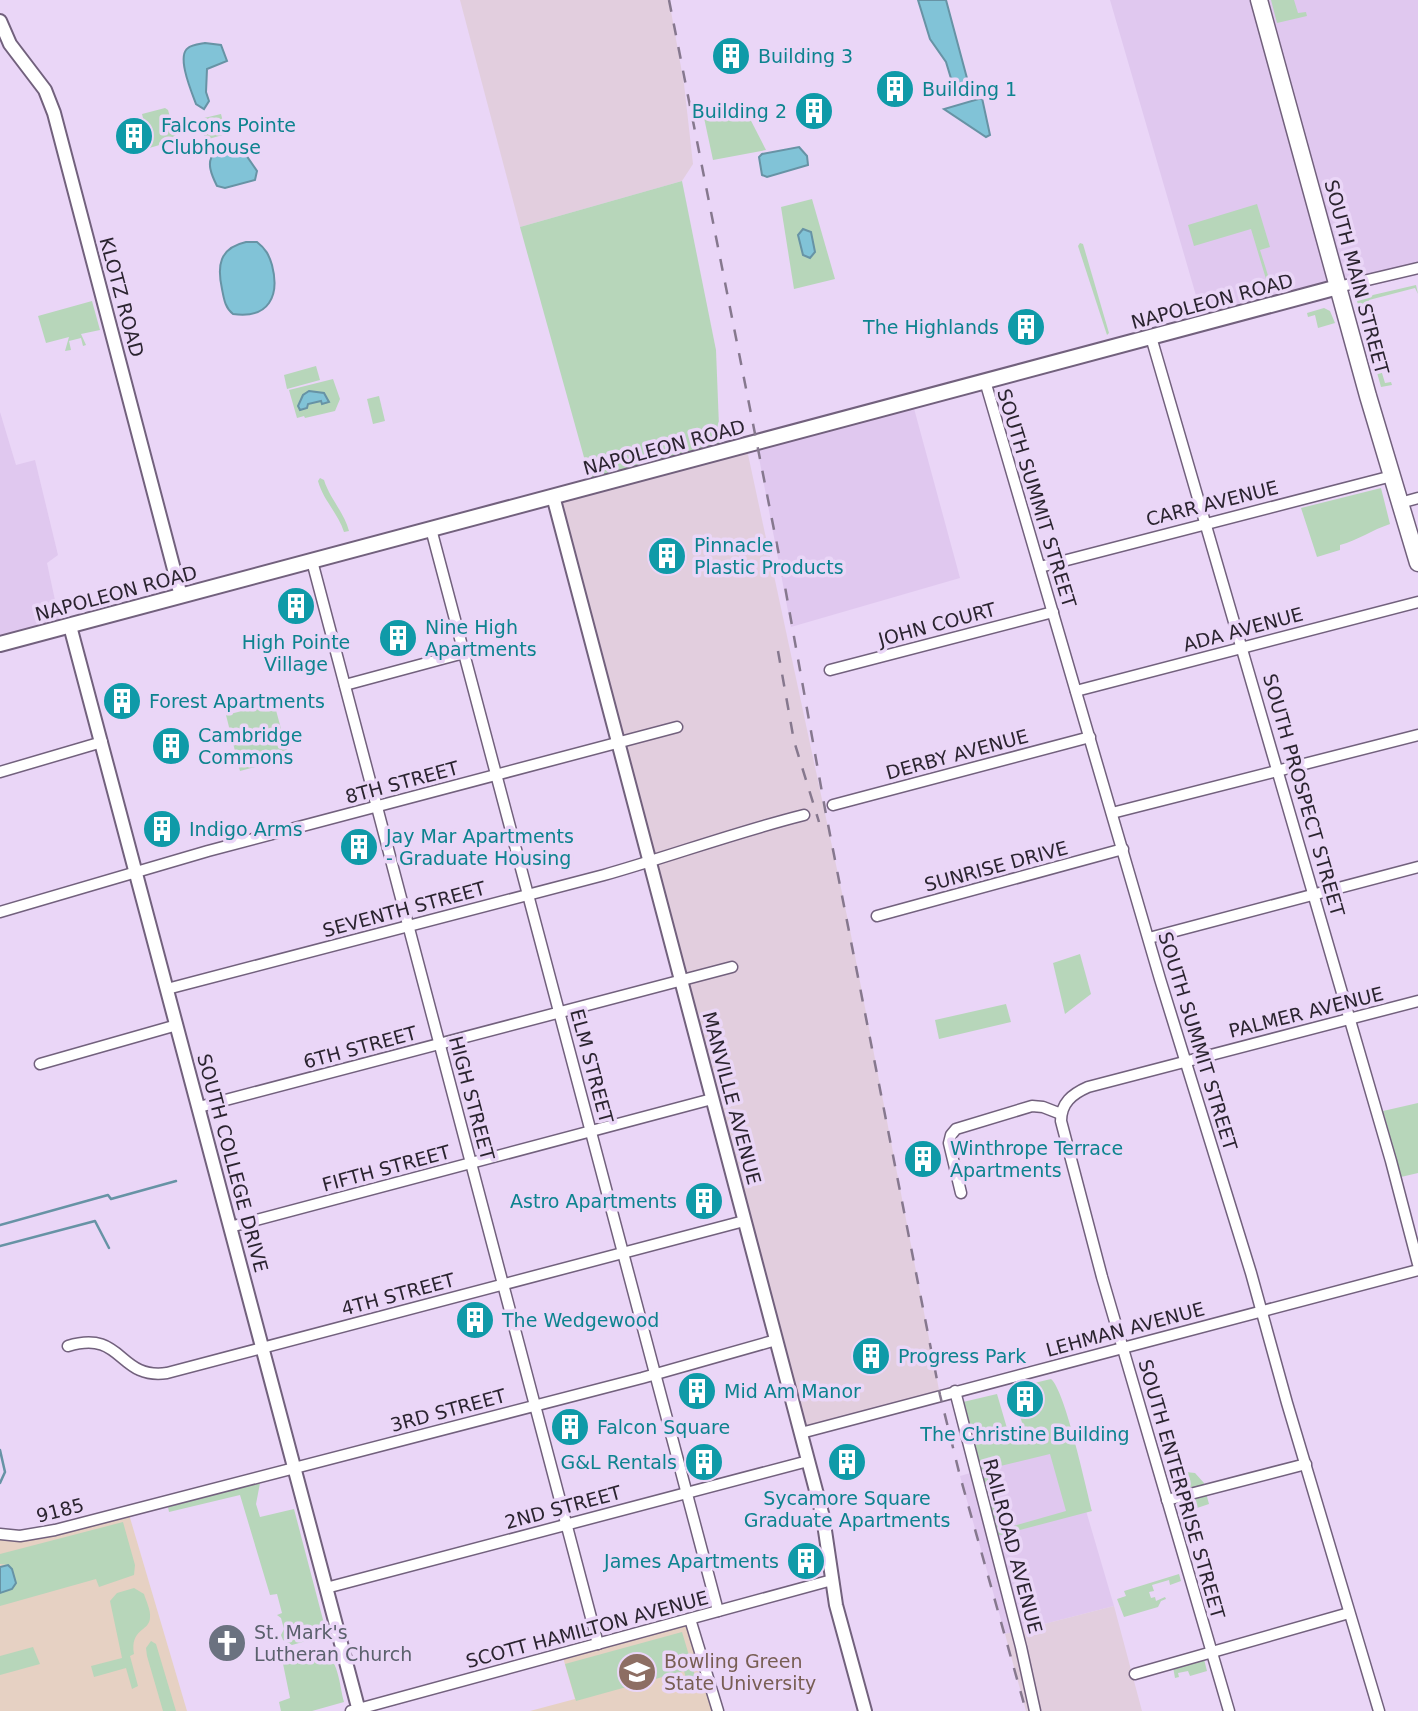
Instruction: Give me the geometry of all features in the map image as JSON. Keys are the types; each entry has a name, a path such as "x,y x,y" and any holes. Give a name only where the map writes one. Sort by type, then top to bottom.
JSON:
{"main road":[{"name":"SOUTH MAIN STREET","path":"1259,0 1418,563"},
{"name":"NAPOLEON ROAD","path":"0,644 1338,287"}],"street":[{"name":"KLOTZ ROAD","path":"0,21 10,44 45,90 54,113 181,596"},
{"path":"1338,287 1418,268"},
{"name":"SOUTH PROSPECT STREET","path":"1152,337 1391,1161 1418,1264"},
{"name":"SOUTH SUMMIT STREET","path":"985,381 1380,1711"},
{"name":"CARR AVENUE","path":"1040,567 1392,476"},
{"name":"MANVILLE AVENUE","path":"553,496 808,1461 824,1524 845,1644 865,1711"},
{"path":"1400,503 1418,498"},
{"name":"ELM STREET","path":"431,529 718,1611"},
{"name":"HIGH STREET","path":"312,561 598,1644"},
{"name":"ADA AVENUE","path":"1076,691 1418,602"},
{"name":"JOHN COURT","path":"830,670 1053,612"},
{"name":"SOUTH COLLEGE DRIVE","path":"70,625 263,1348 356,1710"},
{"path":"345,685 464,653"},
{"name":"8TH STREET","path":"0,912 137,872 677,727"},
{"path":"1112,813 1418,735"},
{"name":"DERBY AVENUE","path":"833,805 1090,737"},
{"path":"0,772 102,742"},
{"path":"650,862 709,841 804,815"},
{"name":"SUNRISE DRIVE","path":"877,916 1123,849"},
{"name":"SEVENTH STREET","path":"167,989 650,862"},
{"path":"1149,938 1418,867"},
{"name":"6TH STREET","path":"199,1107 732,967"},
{"name":"PALMER AVENUE","path":"1061,1114 1069,1099 1088,1087 1418,1001"},
{"path":"40,1064 177,1025"},
{"name":"FIFTH STREET","path":"230,1227 712,1099"},
{"path":"961,1193 949,1143 956,1129 1032,1106 1061,1114"},
{"name":"SOUTH ENTERPRISE STREET","path":"1061,1114 1078,1189 1122,1347 1229,1711"},
{"name":"4TH STREET","path":"68,1346 88,1342 108,1346 137,1370 155,1375 744,1221"},
{"name":"LEHMAN AVENUE","path":"800,1433 1418,1270"},
{"name":"3RD STREET","path":"128,1511 776,1340"},
{"name":"RAILROAD AVENUE","path":"955,1391 1035,1711"},
{"name":"2ND STREET","path":"326,1588 808,1461"},
{"path":"1167,1500 1306,1464"},
{"name":"9185","path":"0,1534 34,1535 128,1511"},
{"name":"SCOTT HAMILTON AVENUE","path":"356,1710 832,1580"},
{"path":"1135,1674 1349,1613"},
{"path":"690,1619 718,1711"}],"shaded area":[{"path":"460,0 669,0 684,84 693,164 682,181 520,227"},
{"path":"1110,0 1418,0 1418,268 1204,323"},
{"path":"912,401 960,578 791,627 756,442"},
{"path":"0,412 16,465 35,460 58,555 47,563 61,628 0,644"},
{"path":"746,445 850,930 940,1395 801,1433 553,496"},
{"path":"1067,1446 1114,1606 1005,1634 960,1476"},
{"path":"128,1511 187,1711 0,1711 0,1534"},
{"path":"1114,1606 1142,1711 1026,1711 1005,1634"},
{"name":"Bowling Green State University","path":"690,1619 718,1711 530,1711 575,1699 562,1654"}],"green space":[{"path":"1271,0 1294,0 1298,13 1306,12 1307,16 1277,23"},
{"path":"165,108 168,110 176,138 146,149 150,146 142,114"},
{"path":"746,111 766,150 713,160 703,113"},
{"path":"221,114 226,134 205,140 200,119"},
{"path":"682,181 716,350 720,452 592,486 520,227"},
{"path":"812,199 835,279 794,289 781,207"},
{"path":"1257,204 1270,247 1260,250 1272,288 1269,289 1251,229 1194,246 1188,225"},
{"path":"1083,244 1109,333 1107,335 1078,246"},
{"path":"1416,285 1418,294 1415,288 1369,300 1371,310 1364,313 1385,383 1391,382 1392,385 1381,387 1357,301 1360,298"},
{"path":"92,301 100,330 81,334 86,345 83,346 81,338 69,341 71,350 65,351 69,337 46,343 38,316"},
{"path":"1324,308 1330,311 1335,323 1318,328 1315,315 1308,317 1307,313"},
{"path":"316,366 320,380 287,389 284,375"},
{"path":"333,379 340,399 335,411 297,418 289,390"},
{"path":"379,396 385,421 373,424 367,399"},
{"path":"320,478 324,480 349,531 344,532 323,494 318,481"},
{"path":"1381,488 1390,524 1340,545 1340,550 1317,557 1301,508"},
{"path":"274,703 289,758 240,771 226,715"},
{"path":"1080,954 1091,994 1065,1014 1053,963"},
{"path":"1006,1004 1011,1022 939,1039 935,1020"},
{"path":"1418,1103 1418,1173 1401,1177 1383,1111"},
{"path":"1051,1379 1057,1387 1069,1420 1092,1511 997,1536 982,1478 989,1477 1003,1529 1066,1511 1050,1454 984,1470 979,1468 963,1402 997,1394 1009,1435 1024,1430 1019,1412 1038,1407 1033,1387 1026,1385"},
{"path":"1183,1465 1186,1472 1195,1473 1204,1483 1203,1486 1175,1493 1169,1469"},
{"path":"260,1483 256,1504 260,1517 294,1509 327,1635 292,1645 283,1640 281,1635 284,1629 281,1618 277,1615 282,1613 277,1594 270,1595 240,1495 169,1512 168,1507"},
{"path":"1206,1493 1209,1504 1194,1509 1192,1515 1183,1519 1178,1502"},
{"path":"123,1522 135,1565 134,1575 99,1587 96,1579 0,1606 0,1593 12,1589 12,1569 8,1565 0,1564 0,1554"},
{"path":"1179,1574 1181,1581 1170,1585 1169,1580 1152,1585 1154,1591 1149,1592 1151,1598 1155,1597 1156,1601 1165,1597 1166,1599 1161,1601 1158,1607 1124,1617 1117,1599 1126,1596 1124,1591"},
{"path":"134,1588 144,1594 150,1615 147,1626 135,1639 134,1654 130,1656 138,1686 132,1689 126,1668 94,1677 91,1666 122,1658 110,1601 117,1593"},
{"path":"682,1632 696,1679 687,1681 684,1671 576,1701 565,1664"},
{"path":"151,1641 156,1644 176,1711 163,1711 147,1656 146,1648"},
{"path":"33,1647 40,1664 0,1675 0,1656"},
{"path":"320,1650 335,1665 344,1702 312,1711 281,1711 279,1702 290,1698 281,1654 294,1655"},
{"path":"1204,1659 1207,1671 1190,1676 1188,1671 1178,1673 1179,1677 1175,1678 1173,1667"}],"water":[{"path":"918,0 946,0 968,82 953,85 946,62 930,39"},
{"path":"205,43 221,45 227,61 207,69 206,92 209,101 204,109 196,104 186,75 184,59 189,47"},
{"path":"982,98 990,135 986,137 944,109"},
{"path":"799,147 807,156 808,165 767,177 762,175 759,157 762,154"},
{"path":"215,153 246,155 257,171 255,180 225,188 217,186 210,164"},
{"path":"803,229 811,232 815,252 810,258 803,255 798,235"},
{"path":"246,242 257,242 267,252 274,276 273,295 263,309 255,313 233,314 224,300 220,266 225,253"},
{"path":"309,391 324,393 329,402 308,404 307,408 300,410 298,406 303,395"},
{"path":"8,1565 16,1583 12,1589 0,1593 0,1567"}],"waterway":[{"path":"0,1225 108,1195 111,1199 176,1181"},
{"path":"0,1246 95,1221 109,1248"},
{"path":"0,1450 5,1472 0,1483"}],"railway":[{"path":"669,0 782,570 825,809 940,1395 1026,1711"},
{"path":"778,651 794,741 819,822"}],"place":[{"name":"Building 3","path":"731,56"},
{"name":"Building 1","path":"895,89"},
{"name":"Building 2","path":"814,111"},
{"name":"Falcons Pointe Clubhouse","path":"134,136"},
{"name":"The Highlands","path":"1026,327"},
{"name":"Pinnacle Plastic Products","path":"667,556"},
{"name":"High Pointe Village","path":"296,606"},
{"name":"Nine High Apartments","path":"398,638"},
{"name":"Forest Apartments","path":"122,701"},
{"name":"Cambridge Commons","path":"171,746"},
{"name":"Indigo Arms","path":"162,829"},
{"name":"Jay Mar Apartments - Graduate Housing","path":"359,847"},
{"name":"Winthrope Terrace Apartments","path":"923,1159"},
{"name":"Astro Apartments","path":"704,1201"},
{"name":"The Wedgewood","path":"475,1320"},
{"name":"Progress Park","path":"871,1356"},
{"name":"Mid Am Manor","path":"697,1391"},
{"name":"The Christine Building","path":"1025,1399"},
{"name":"Falcon Square","path":"570,1427"},
{"name":"G&L Rentals","path":"704,1462"},
{"name":"Sycamore Square Graduate Apartments","path":"847,1462"},
{"name":"James Apartments","path":"806,1561"},
{"name":"St. Mark's Lutheran Church","path":"227,1643"},
{"name":"Bowling Green State University","path":"637,1672"}]}
